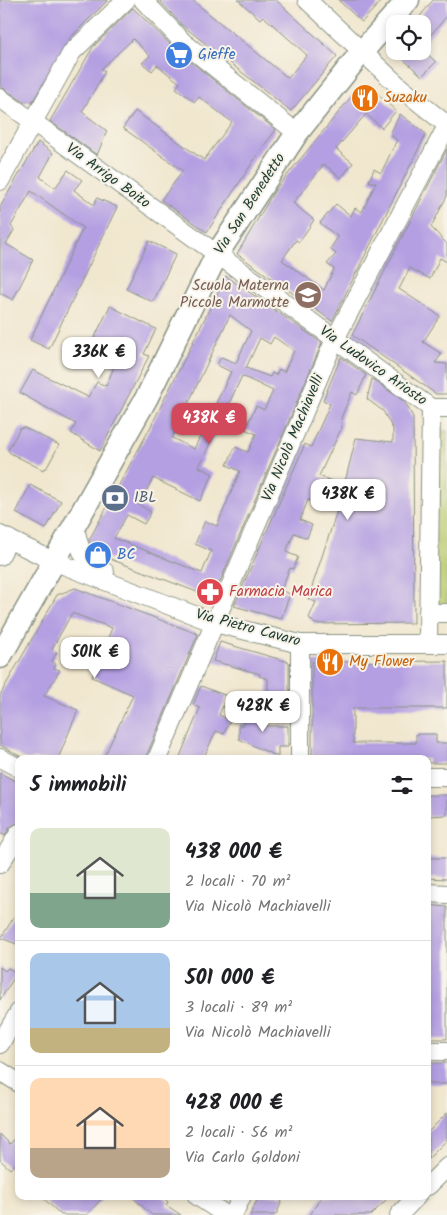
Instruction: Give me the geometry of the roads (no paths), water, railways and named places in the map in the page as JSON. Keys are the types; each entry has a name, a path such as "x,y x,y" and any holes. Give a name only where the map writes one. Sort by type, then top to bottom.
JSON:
{"main road":[{"name":"Via San Benedetto","path":"0,657 148,397 217,254 297,133 362,51 408,0"}],"street":[{"path":"0,181 72,52 126,0"},
{"path":"143,0 183,42 297,133"},
{"path":"307,0 401,88 447,125"},
{"name":"Via Arrigo Boito","path":"0,98 217,254"},
{"name":"Via Nicolò Machiavelli","path":"159,755 335,339 447,125"},
{"name":"Via Ludovico Ariosto","path":"217,254 335,339 439,408"},
{"path":"428,644 439,408"},
{"name":"Via Pietro Cavaro","path":"75,527 81,553 94,567 108,573 114,584"},
{"path":"0,556 4,537"},
{"name":"Via Pietro Cavaro","path":"4,537 53,561 215,623 300,644 447,644"},
{"path":"428,613 447,613"},
{"path":"300,644 300,755"},
{"path":"0,758 15,766"},
{"path":"431,778 447,777"},
{"path":"0,864 15,840"},
{"path":"431,893 447,894"},
{"path":"0,1044 15,1019"},
{"path":"431,1051 447,1051"},
{"path":"0,1071 15,1080"},
{"path":"431,1183 447,1167"},
{"path":"203,1200 226,1215"},
{"path":"233,1215 240,1200"},
{"path":"398,1215 413,1200"}],"place":[{"name":"Gieffe","path":"179,55"},
{"name":"Suzaku","path":"365,98"},
{"name":"Scuola Materna Piccole Marmotte","path":"308,295"},
{"name":"IBL","path":"115,498"},
{"name":"BC","path":"98,555"},
{"name":"Farmacia Marica","path":"210,592"},
{"name":"My Flower","path":"330,662"}]}
